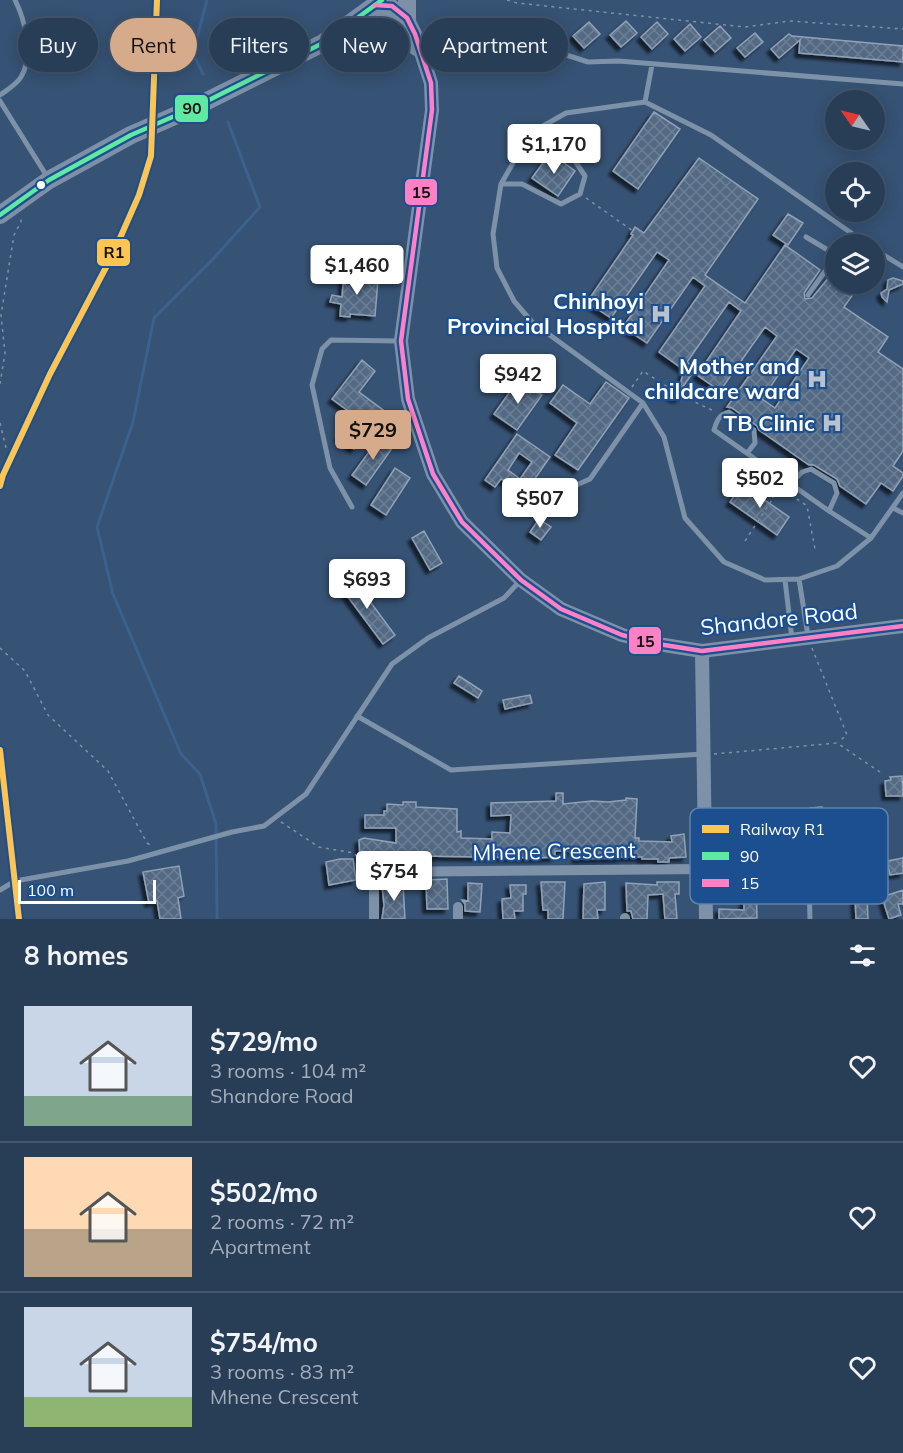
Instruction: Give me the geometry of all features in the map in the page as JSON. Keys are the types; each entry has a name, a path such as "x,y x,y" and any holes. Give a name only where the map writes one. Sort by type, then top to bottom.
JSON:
{"highway":[{"path":"0,215 49,180 131,135 192,108 323,43 379,2"}],"street":[{"path":"379,2 407,9"},
{"path":"379,2 421,56"},
{"name":"Shandore Road","path":"407,9 421,56"},
{"name":"Shandore Road","path":"427,72 431,83 432,110 401,341 408,399 433,474 462,522 521,580 561,609 622,635 658,644 702,651 903,626"},
{"path":"702,651 705,808"},
{"name":"Mhene Crescent","path":"374,877 381,872 690,869"},
{"path":"374,877 374,919"},
{"path":"706,904 706,919"},
{"path":"458,907 458,919"}],"lane":[{"path":"0,95 11,88 22,76 28,49 21,12 15,0"},
{"path":"568,56 588,62 618,61 903,84"},
{"path":"645,102 652,65"},
{"path":"0,100 49,180"},
{"path":"853,234 711,135 645,102 566,114 543,126 521,149 501,184 493,234 497,268 514,301 532,322 643,403 664,437 685,518 723,562 765,580 799,579 837,566 871,538 903,493"},
{"path":"501,184 522,184 561,204 580,194 585,176 575,160 552,148 543,126"},
{"path":"806,237 825,249"},
{"path":"885,257 903,267"},
{"path":"808,295 825,271"},
{"path":"352,507 330,468 312,385 322,349 331,340 401,341"},
{"path":"556,494 590,480 643,403"},
{"path":"747,452 755,443 754,430 729,412 722,414 714,430 871,538"},
{"path":"790,484 802,472 811,469 834,483 837,493 829,511"},
{"path":"893,508 903,513"},
{"path":"799,579 808,638"},
{"path":"0,890 15,881 128,861 232,832 264,826 306,794 392,664 428,638 504,598 521,580"},
{"path":"785,580 792,641"},
{"path":"357,716 451,770 705,754"},
{"path":"810,904 810,919"}],"path":[{"path":"507,0 517,3 745,27 789,21 903,29"},
{"path":"580,194 633,231"},
{"path":"0,384 5,352 1,315 14,235 21,222 20,201"},
{"path":"629,393 643,371 669,388"},
{"path":"680,386 684,380"},
{"path":"682,396 722,414"},
{"path":"0,423 7,452"},
{"path":"773,498 772,488 749,472 752,468 807,506 815,549"},
{"path":"745,541 780,487"},
{"path":"705,754 837,743 847,735 808,638"},
{"path":"0,648 25,671 48,715 108,771 147,843 163,852"},
{"path":"837,743 880,772"},
{"path":"275,818 319,847 354,853 374,877"}],"building":[{"path":"626,21 637,33 621,47 610,35"},
{"path":"589,22 600,34 584,48 573,36"},
{"path":"657,22 668,34 652,49 641,37"},
{"path":"690,24 701,37 685,51 674,39"},
{"path":"720,26 731,38 715,52 704,40"},
{"path":"755,33 763,42 745,57 737,48"},
{"path":"789,34 903,46 903,62 799,53 800,40 779,58 771,49"},
{"path":"654,112 680,129 638,189 613,171"},
{"path":"550,153 575,171 558,196 532,178"},
{"path":"699,158 758,199 705,275 745,303 785,245 820,270 804,293 805,299 812,298 825,282 825,294 853,294 844,307 888,337 878,352 903,369 903,451 893,466 903,473 903,476 893,491 881,483 866,504 840,486 837,479 814,465 809,465 732,408 727,407 777,336 765,327 720,391 697,375 741,311 729,302 687,362 696,368 682,388 682,396 677,399 669,396 669,388 674,384 680,385 684,370 659,352 705,286 693,277 647,343 623,327 669,260 657,252 611,318 587,302 633,235 631,234 635,227 644,233","holes":["796,349 809,358 775,408 762,399"]},
{"path":"788,214 803,223 788,245 773,235"},
{"path":"344,273 354,274 353,277 378,280 375,316 350,314 350,317 340,316 341,304 330,302 332,295 342,297"},
{"path":"893,278 903,281 903,284 889,290 887,302 881,294 885,294 888,280"},
{"path":"362,360 375,371 359,392 383,410 354,449 339,437 355,416 332,399"},
{"path":"519,379 542,395 517,430 494,414"},
{"path":"606,382 629,398 578,470 555,455 577,423 550,403 563,385 590,404"},
{"path":"517,434 550,457 518,503 508,496 514,488 501,479 495,487 485,480","holes":["519,453 532,462 520,479 508,470"]},
{"path":"380,437 393,447 366,485 352,475"},
{"path":"395,468 410,478 386,515 371,505"},
{"path":"742,484 789,517 777,535 730,502"},
{"path":"539,519 551,527 541,540 530,532"},
{"path":"424,531 442,563 430,570 412,538"},
{"path":"351,576 395,635 383,644 339,585"},
{"path":"459,676 482,691 478,698 454,683"},
{"path":"530,695 532,703 505,709 503,700"},
{"path":"902,776 903,796 886,796 885,781 891,780 890,777"},
{"path":"556,793 563,793 563,804 637,799 635,838 639,838 639,841 672,842 671,836 684,834 686,857 669,858 669,862 658,862 658,859 642,859 642,857 576,859 577,851 555,851 555,857 538,858 422,856 422,858 406,858 406,861 396,861 396,859 380,859 380,857 360,858 359,840 364,838 396,843 396,828 365,828 365,815 384,815 384,811 387,811 387,804 403,805 403,802 416,802 416,807 457,809 457,832 461,831 461,838 492,839 492,832 510,833 511,815 491,816 491,803 556,801"},
{"path":"903,858 903,873 890,875 888,861"},
{"path":"353,859 356,880 329,885 326,862"},
{"path":"179,866 184,896 178,898 181,919 160,919 157,901 149,903 143,872"},
{"path":"447,879 448,909 427,909 426,880"},
{"path":"541,882 565,882 563,919 548,919 548,910 543,910"},
{"path":"605,882 605,910 597,910 598,919 583,919 584,884"},
{"path":"657,882 679,882 679,894 675,894 677,919 665,919 663,894 648,895 647,919 633,919 631,911 627,911 626,883 657,885"},
{"path":"468,883 482,884 480,912 465,911 465,904 462,900 468,901"},
{"path":"403,884 405,919 382,919 384,905 382,885"},
{"path":"510,885 526,885 526,894 523,894 523,911 514,911 515,919 503,919 502,899 511,898"},
{"path":"903,890 903,904 898,904 901,915 889,919 884,904 888,904 888,895"},
{"path":"744,904 757,904 757,918 719,919 719,909 744,910"},
{"path":"855,904 867,904 868,919 856,919"}],"waterway":[{"path":"203,74 193,53 207,0"},
{"path":"217,919 216,824 200,774 181,754 113,594 97,527 133,422 154,318 212,260 260,207 228,122"}],"rail line":[{"name":"R1","path":"0,486 50,374 113,254 139,195 151,156 157,0"},
{"name":"R1","path":"0,750 19,919"}],"transit line":[{"name":"90","path":"0,215 49,180 131,135 193,108 323,43 382,0"},
{"name":"15","path":"375,5 392,6 407,18 415,34 431,83 432,110 401,341 408,399 433,474 462,522 521,580 561,609 622,635 658,644 702,651 903,626"}],"place":[{"name":"Chinhoyi Provincial Hospital","path":"661,314"},
{"name":"Mother and childcare ward","path":"817,379"},
{"name":"TB Clinic","path":"832,423"}]}
